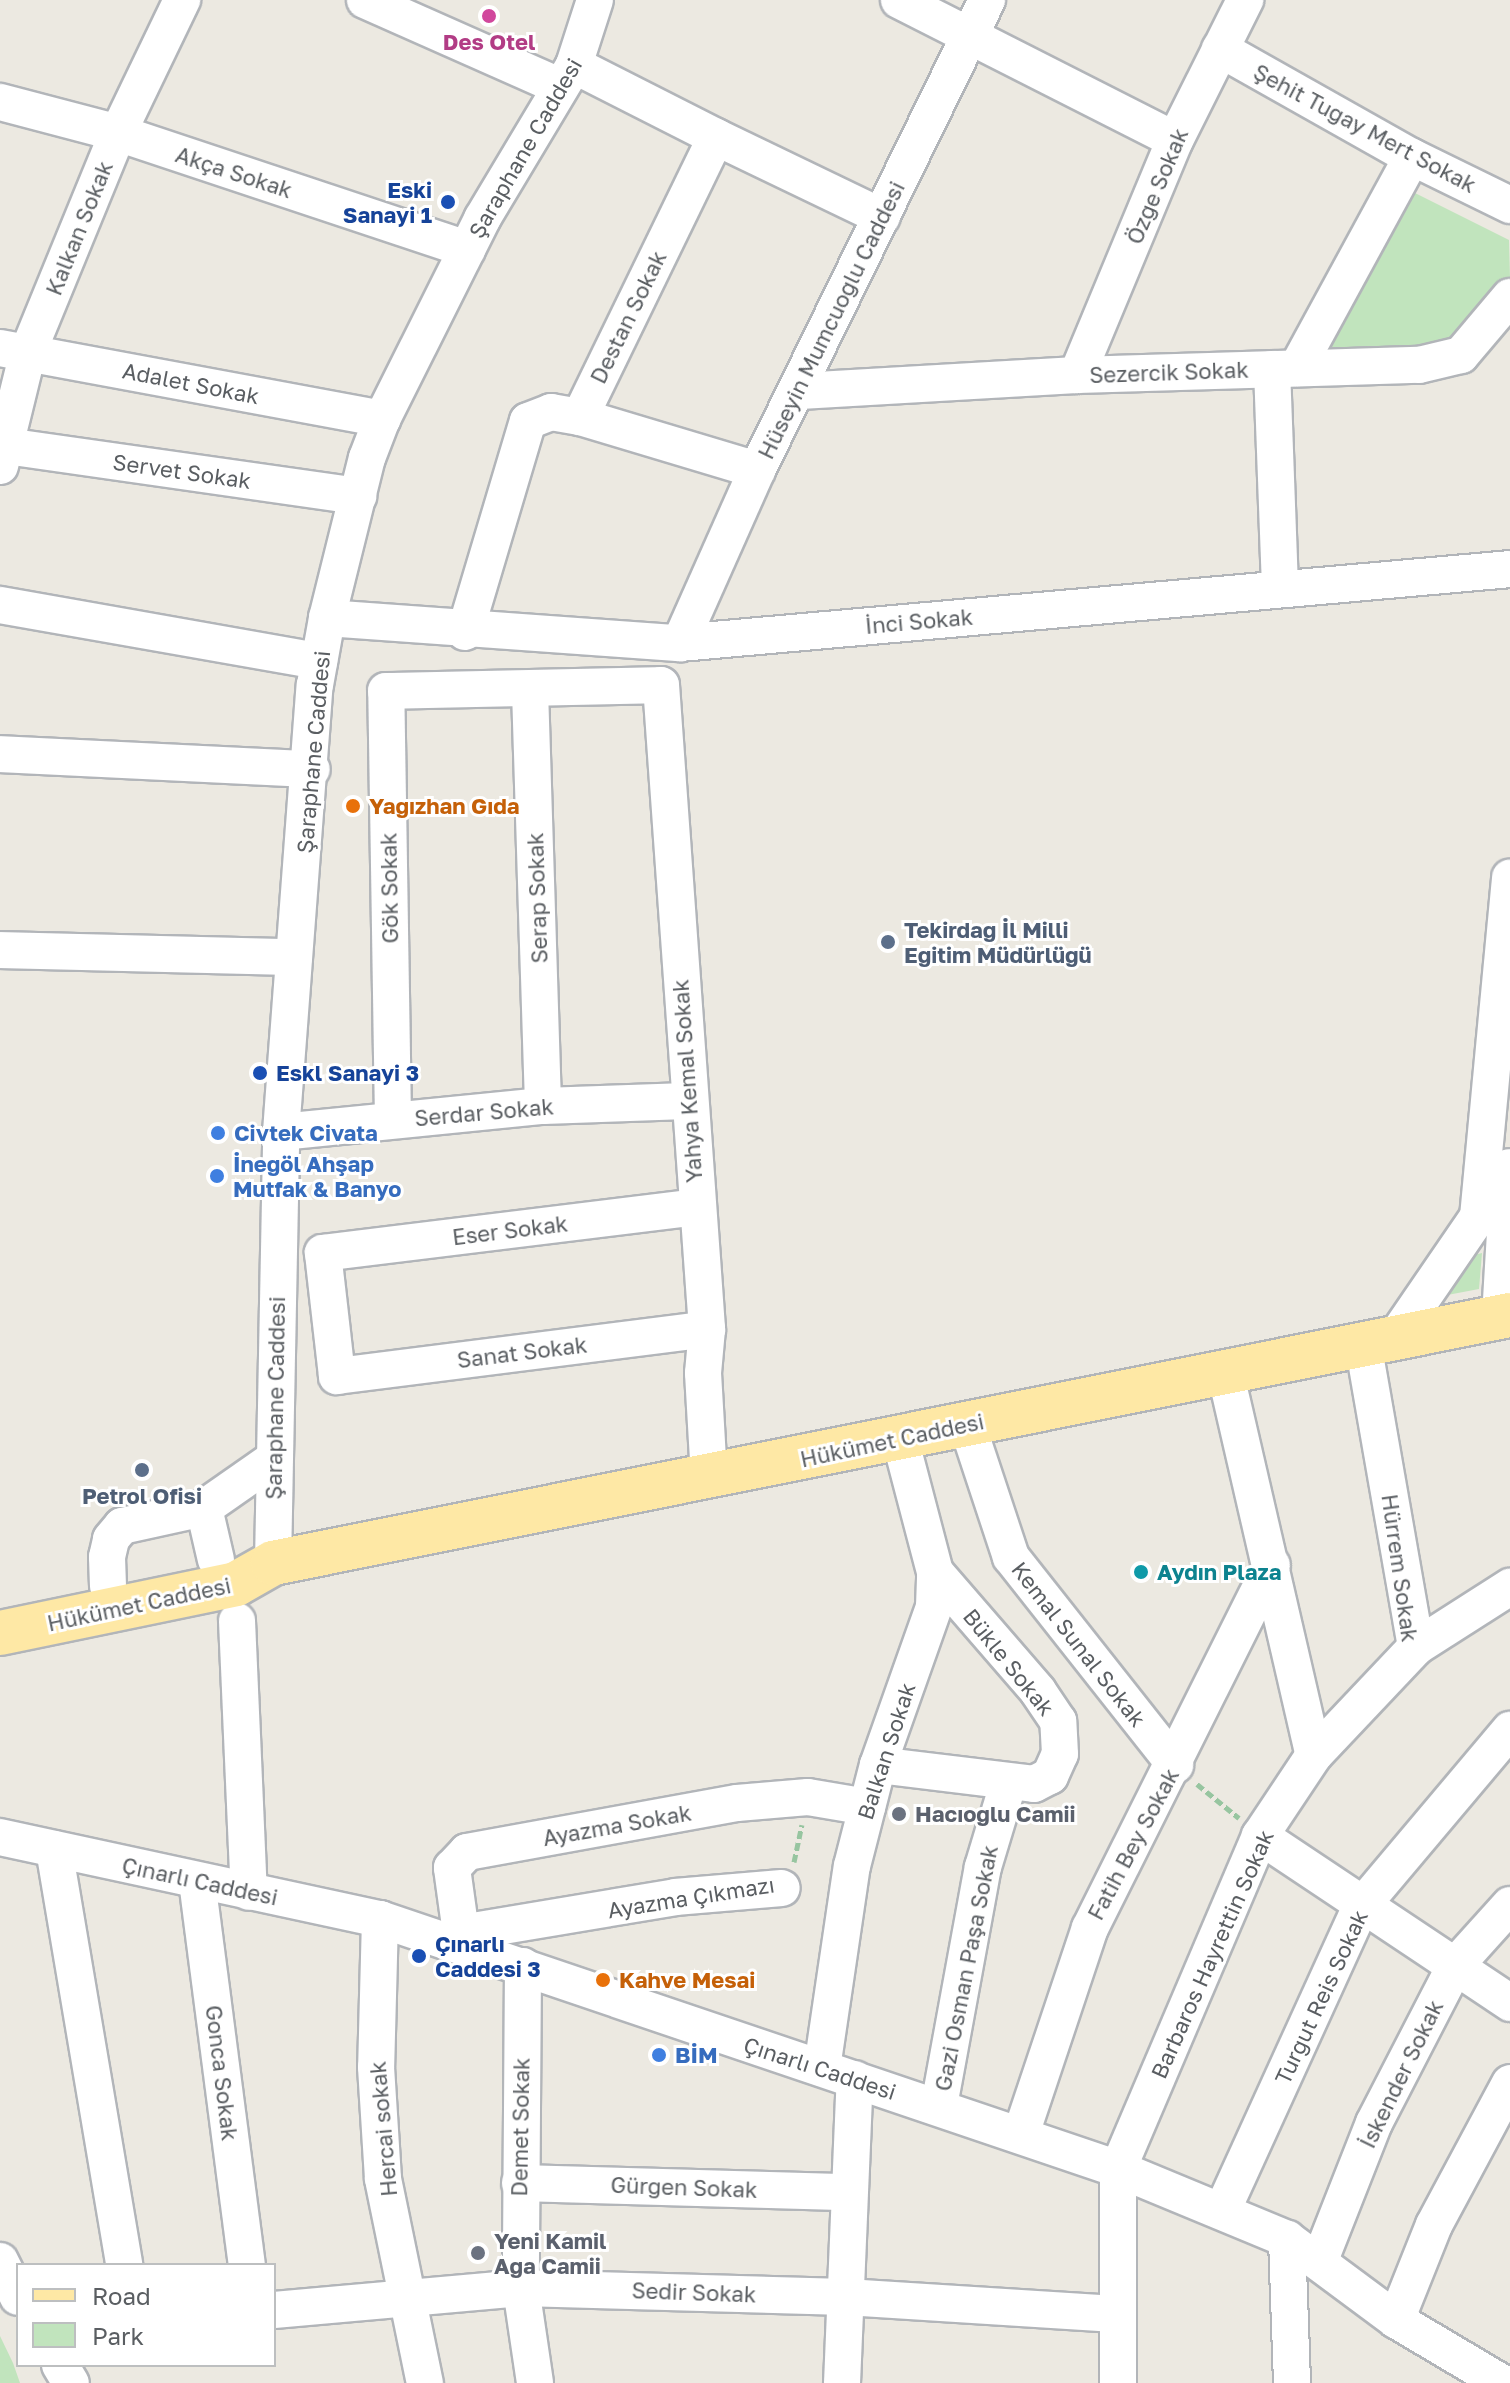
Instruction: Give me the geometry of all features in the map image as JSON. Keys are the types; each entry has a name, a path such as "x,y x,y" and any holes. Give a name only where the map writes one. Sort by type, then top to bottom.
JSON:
{"main road":[{"name":"Hükümet Caddesi","path":"0,1607 236,1584 273,1563 1505,1316"},
{"name":"Hükümet Caddesi","path":"0,1633 216,1560 247,1555 273,1563"}],"street":[{"name":"Kalkan Sokak","path":"3,456 14,350 182,0"},
{"path":"365,0 567,76 716,137 882,217"},
{"name":"Şaraphane Caddesi","path":"273,1563 281,1132 319,661 327,618 358,496 382,419 467,249 567,76 595,0"},
{"path":"899,0 969,39 1175,140"},
{"name":"Hüseyin Mumcuoğlu Caddesi","path":"680,643 757,470 800,391 987,0"},
{"name":"Özge Sokak","path":"1077,375 1175,140 1245,0"},
{"name":"Şehit Tugay Mert Sokak","path":"1220,49 1412,157 1510,205"},
{"name":"Akça Sokak","path":"0,102 118,133 467,249"},
{"name":"Destan Sokak","path":"580,417 716,137"},
{"path":"1280,587 1284,369 1412,157"},
{"name":"Sezercik Sokak","path":"800,391 1077,375 1419,365 1461,355 1510,297"},
{"name":"Adalet Sokak","path":"14,350 382,419"},
{"path":"465,632 528,421 551,412 580,417 757,470"},
{"name":"Servet Sokak","path":"3,456 358,496"},
{"name":"İnci Sokak","path":"327,618 465,632 680,643 1280,587 1510,569"},
{"path":"0,605 319,661"},
{"name":"Gök Sokak","path":"393,1120 386,691 661,685"},
{"name":"Yahya Kemal Sokak","path":"661,685 687,1101 707,1329 703,1373 709,1478"},
{"name":"Serap Sokak","path":"530,690 543,1106"},
{"path":"0,754 312,769"},
{"path":"1379,1341 1478,1217 1502,1069 1510,878"},
{"path":"0,950 294,957"},
{"name":"Serdar Sokak","path":"281,1132 543,1106 687,1101"},
{"path":"1505,1316 1510,1158"},
{"name":"Eser Sokak","path":"337,1376 323,1253 697,1207"},
{"name":"Sanat Sokak","path":"337,1376 707,1329"},
{"name":"Hürrem Sokak","path":"1314,1755 1416,1647 1379,1341"},
{"path":"1225,1371 1314,1755"},
{"name":"Kemal Sunal Sokak","path":"967,1424 1011,1557 1175,1765"},
{"name":"Balkan Sokak","path":"842,2383 849,2192 838,2074 852,1866 878,1765 934,1607 935,1572 900,1439"},
{"path":"110,1598 107,1557 111,1539 122,1526 204,1508 274,1459"},
{"path":"204,1508 216,1560"},
{"name":"Fatih Bey Sokak","path":"1021,2134 1090,1928 1175,1765 1272,1565"},
{"name":"Bükle Sokak","path":"878,1765 1008,1784 1034,1784 1050,1776 1060,1754 1058,1721 1038,1691 935,1572"},
{"path":"1416,1647 1510,1587"},
{"path":"237,1621 249,1892"},
{"name":"Turgut Reis Sokak","path":"1223,2209 1360,1908 1510,1730"},
{"name":"Barbaros Hayrettin Sokak","path":"1118,2169 1260,1836 1314,1755"},
{"name":"Gazi Osman Paşa Sokak","path":"939,2106 983,1867 1008,1784"},
{"name":"Ayazma Sokak","path":"457,1938 452,1868 467,1852 737,1803 808,1797 867,1807"},
{"path":"1260,1836 1360,1908 1510,2003"},
{"name":"Çınarlı Caddesi","path":"0,1837 457,1938 523,1966 1118,2169 1223,2209 1287,2239 1320,2260 1396,2320 1487,2380"},
{"path":"54,1849 124,2263"},
{"name":"Gonca Sokak","path":"197,1881 247,2263"},
{"name":"Ayazma Çıkmazı","path":"457,1938 675,1897 782,1888"},
{"name":"İskender Sokak","path":"1320,2260 1374,2123 1455,1966 1510,1905"},
{"name":"Hercai sokak","path":"380,1919 376,2067 383,2179 411,2301 425,2383"},
{"name":"Demet Sokak","path":"523,1966 521,2288 535,2383"},
{"path":"1396,2320 1434,2225 1510,2083"},
{"path":"1118,2169 1115,2314 1118,2383"},
{"name":"Gürgen Sokak","path":"520,2183 849,2192"},
{"path":"1287,2239 1292,2383"},
{"name":"Sedir Sokak","path":"276,2310 411,2301 521,2288 846,2297 1115,2314"}],"path":[{"path":"1175,1765 1260,1836"},
{"name":"Ayazma Çıkmazı","path":"782,1888 793,1867 808,1797"}],"green space":[{"path":"1409,190 1509,240 1510,278 1466,336 1420,358 1308,358"},
{"path":"1482,1253 1479,1289 1442,1296 1474,1255"},
{"path":"0,2336 13,2363 20,2383 0,2383"}],"place":[{"name":"Des Otel","path":"489,16"},
{"name":"Eski Sanayi 1","path":"448,202"},
{"name":"Yağızhan Gıda","path":"353,806"},
{"name":"Tekirdağ İl Milli Eğitim Müdürlüğü","path":"888,942"},
{"name":"Eskl Sanayi 3","path":"260,1073"},
{"name":"Civtek Civata","path":"218,1133"},
{"name":"İnegöl Ahşap Mutfak & Banyo","path":"217,1176"},
{"name":"Petrol Ofisi","path":"142,1470"},
{"name":"Aydın Plaza","path":"1141,1572"},
{"name":"Hacıoğlu Camii","path":"899,1814"},
{"name":"Çınarlı Caddesi 3","path":"419,1956"},
{"name":"Kahve Mesai","path":"603,1980"},
{"name":"BİM","path":"659,2055"},
{"name":"Yeni Kamil Ağa Camii","path":"478,2253"}]}
